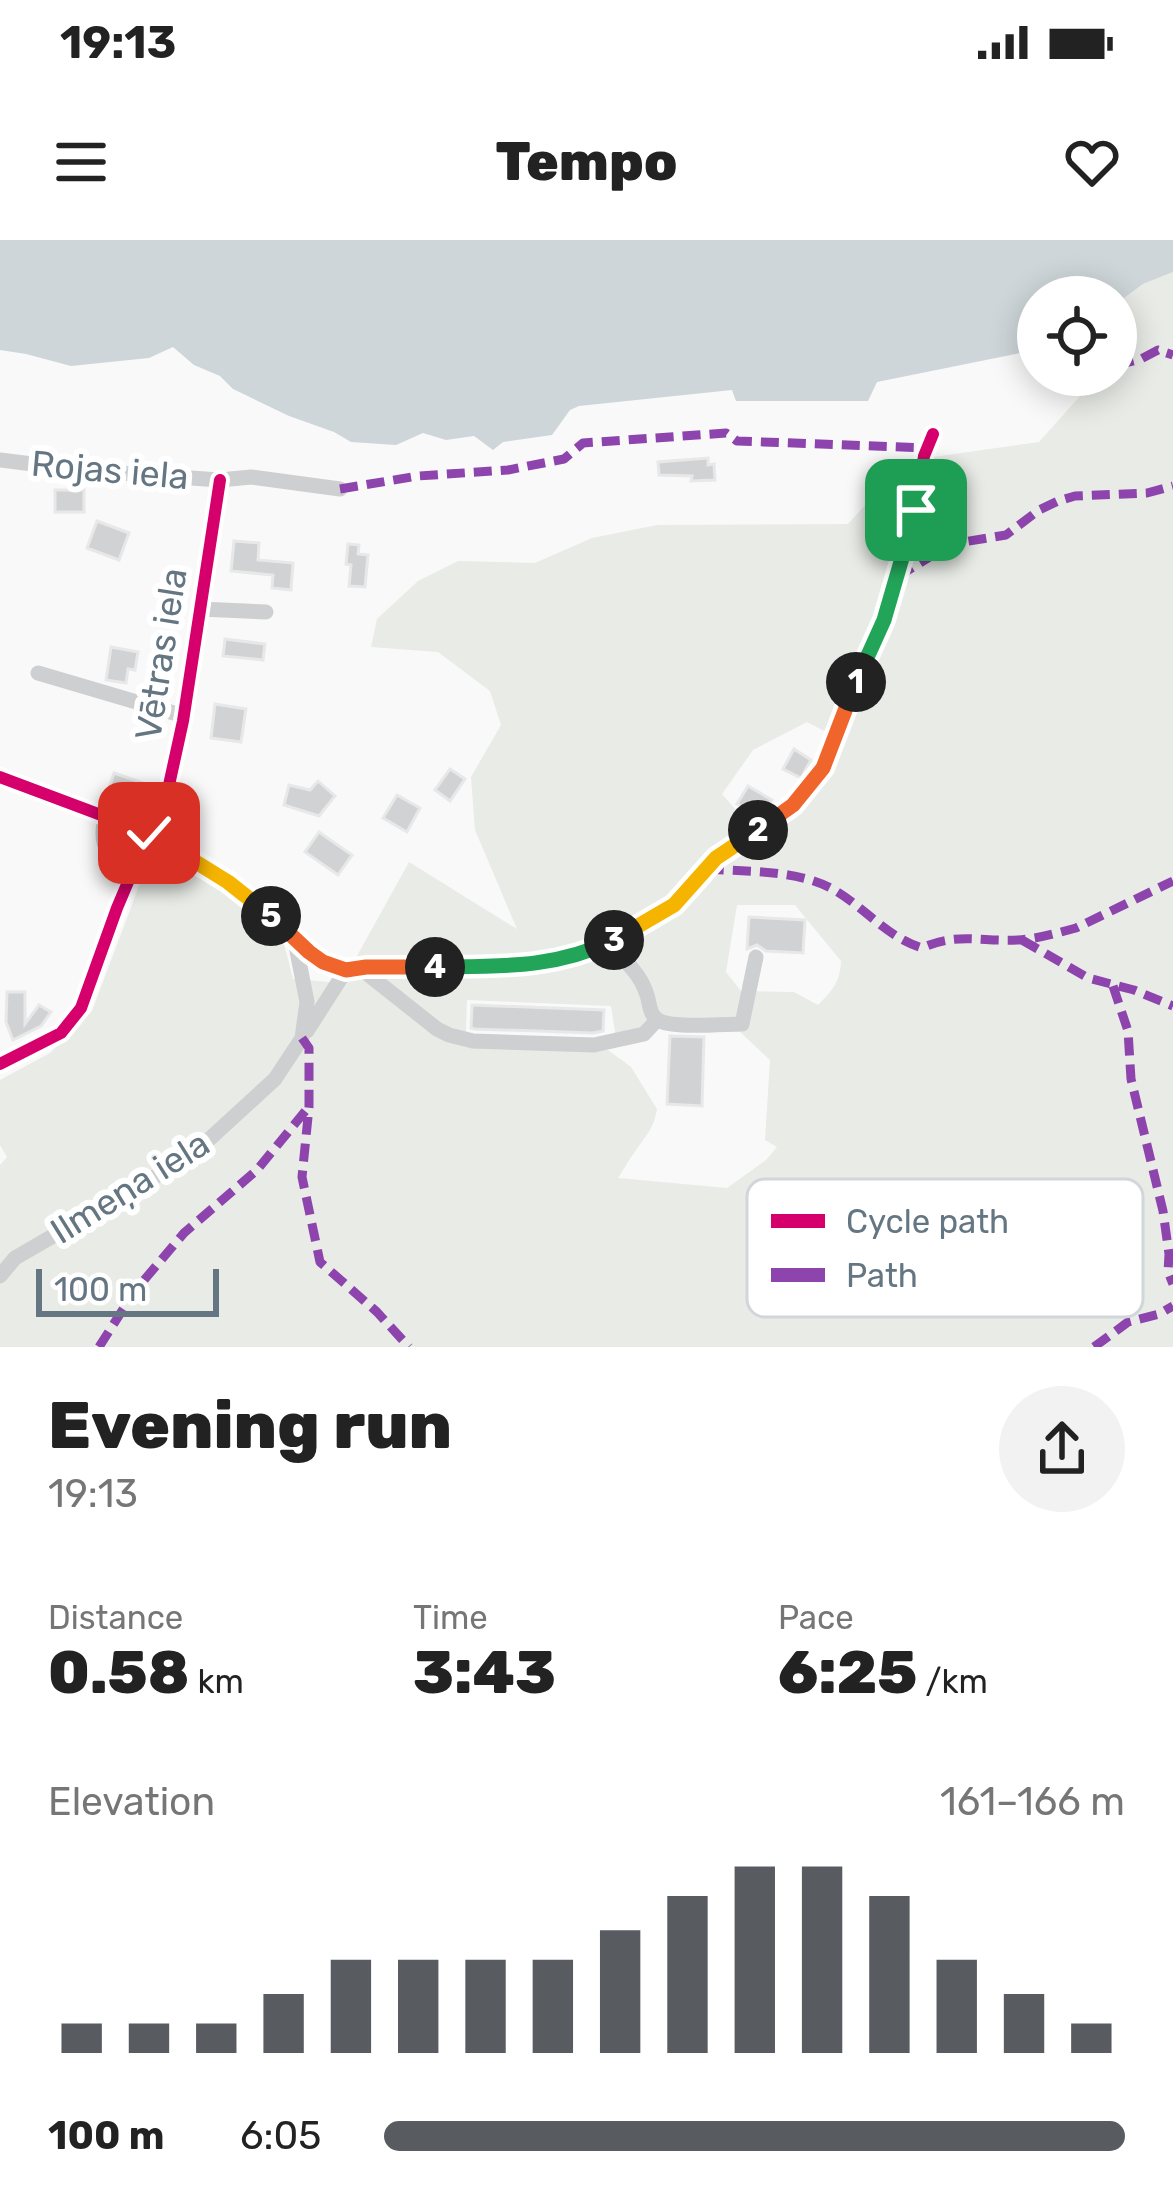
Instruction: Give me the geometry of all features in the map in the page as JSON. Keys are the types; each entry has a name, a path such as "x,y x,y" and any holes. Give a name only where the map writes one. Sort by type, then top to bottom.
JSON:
{"street":[{"path":"0,777 149,833 228,882 323,962 353,969 542,964 607,944 674,905 716,858 793,805 823,768 884,620 933,434"},
{"name":"Rojas iela","path":"0,460 220,480 251,477 340,489"},
{"name":"Vētras iela","path":"0,1064 46,1043 71,1022 87,998 117,908 169,785 220,480"},
{"path":"200,609 266,612"},
{"path":"38,673 184,716"},
{"path":"105,818 105,848 114,861 134,869"},
{"path":"295,938 307,1003 302,1038"},
{"path":"607,944 638,974 656,1020 669,1024 742,1024 756,957"},
{"path":"353,969 436,1029 473,1041 594,1046 644,1034 656,1020"},
{"name":"Ilmeņa iela","path":"0,1276 15,1258 191,1156 275,1079 353,969"}],"shaded area":[{"path":"0,240 1173,240 1173,272 1137,288 1137,276 1017,276 1017,354 877,382 868,401 736,401 732,390 579,406 570,410 552,435 503,442 493,450 474,436 446,440 423,433 396,445 351,442 233,389 173,347 149,358 71,366 0,350"},
{"path":"1173,272 1173,1347 0,1347 0,1165 7,1157 0,1145 0,1080 50,1053 92,1011 153,849 263,917 283,940 293,979 342,983 409,862 517,929 475,830 471,777 501,725 490,691 438,652 371,647 377,619 418,581 458,561 535,563 592,538 657,525 848,524 905,461 1039,442 1080,396 1137,396 1137,288","holes":["807,722 830,734 791,793 758,824 741,816 722,794 753,750","737,905 795,905 841,961 835,985 818,1005 794,992 741,991 726,972","467,1000 611,1006 617,1044 661,1027 738,1030 770,1060 765,1140 777,1147 766,1160 727,1188 618,1178 657,1109 631,1067 608,1050 472,1047 466,1031"]}],"building":[{"path":"708,458 708,465 714,464 715,480 659,475 658,462"},
{"path":"55,490 84,490 84,512 55,512"},
{"path":"97,521 129,533 119,560 87,548"},
{"path":"234,541 259,543 258,560 293,563 291,590 272,588 273,575 231,571"},
{"path":"348,544 359,545 358,554 368,555 365,587 349,586"},
{"path":"225,639 265,644 263,660 223,656"},
{"path":"111,647 138,652 135,670 128,669 126,683 106,680"},
{"path":"215,704 246,709 241,742 211,738"},
{"path":"794,749 811,760 801,778 783,769"},
{"path":"450,769 465,779 450,801 435,790"},
{"path":"114,773 146,784 138,808 106,797"},
{"path":"318,781 335,796 319,816 284,805 289,785 310,790"},
{"path":"748,786 772,800 757,816 737,804"},
{"path":"397,795 420,808 407,832 383,818"},
{"path":"319,832 352,855 338,875 305,852"},
{"path":"749,917 805,920 803,953 766,951 757,945 747,949"},
{"path":"7,992 25,992 25,1024 39,1005 51,1012 41,1026 13,1040 6,1022"},
{"path":"472,1005 604,1010 603,1031 475,1029 471,1028"},
{"path":"670,1036 704,1037 702,1106 667,1104"}],"marked path":[{"path":"1137,360 1158,350 1173,355"},
{"path":"340,489 418,476 508,470 564,459 583,443 726,433 737,441 928,448"},
{"path":"897,577 951,544 1006,535 1058,501 1173,486"},
{"path":"706,869 773,873 822,884 898,937 922,948 958,939 1047,936 1076,928 1173,881"},
{"path":"1022,940 1088,978 1173,1006"},
{"path":"1113,986 1128,1031 1131,1079 1163,1211 1173,1284"},
{"path":"302,1038 309,1048 302,1177 320,1262 409,1347"},
{"path":"99,1347 134,1292 184,1233 257,1170 307,1109"},
{"path":"1094,1347 1128,1322 1173,1306"}],"cycle path":[{"path":"0,777 149,833 228,882 323,961 346,970 542,964 607,944 673,905 716,858 804,794 823,768 884,620 933,434"},
{"path":"0,1064 61,1033 81,1008 169,785 220,480"}],"route":[{"path":"149,833 228,882 323,962 346,970 542,964 607,944 674,905 716,858 793,805 823,768 884,620 916,510"}]}
